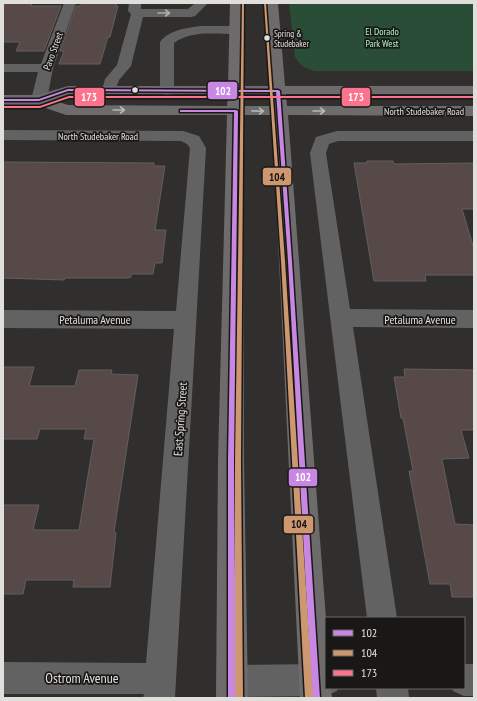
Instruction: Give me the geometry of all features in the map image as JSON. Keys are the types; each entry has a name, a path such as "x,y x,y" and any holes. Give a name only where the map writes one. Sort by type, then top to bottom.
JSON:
{"main road":[{"path":"232,690 231,460 236,3"},
{"path":"272,3 319,686"},
{"name":"North Studebaker Road","path":"3,100 39,100 68,90 236,91 279,101 474,111"},
{"name":"North Studebaker Road","path":"39,100 66,110 236,111 279,101 474,90"}],"street":[{"name":"Pavo Street","path":"39,100 46,68 70,3"},
{"path":"109,90 112,79 124,66 137,8 191,13 202,3"},
{"path":"167,91 167,42 173,36 185,31 236,30"},
{"path":"3,68 46,68"},
{"name":"North Studebaker Road","path":"3,135 183,136 193,140"},
{"path":"382,617 318,153 322,141 337,136 474,136"},
{"name":"East Spring Street","path":"160,688 198,148 193,140"},
{"name":"Petaluma Avenue","path":"341,318 474,319"},
{"name":"Petaluma Avenue","path":"3,319 187,320"},
{"name":"Ostrom Avenue","path":"3,678 160,688"},
{"path":"232,690 319,686"}],"green space":[{"name":"El Dorado Park West","path":"289,3 474,3 474,71 315,71 308,69 301,65 295,57"}],"building":[{"path":"3,3 32,3 31,6 61,6 44,51 16,51 20,42 3,42"},
{"path":"82,3 117,3 116,6 118,6 110,37 108,37 100,64 59,64 64,51 60,51 76,6 80,6"},
{"path":"367,161 393,161 394,164 474,163 474,209 462,209 474,249 474,275 425,275 426,281 374,281 354,163 367,163"},
{"path":"3,162 154,163 154,166 165,166 155,230 166,230 162,263 155,263 153,274 131,274 131,277 128,278 65,278 64,280 3,278"},
{"path":"3,367 34,367 29,386 75,386 79,370 112,370 111,374 138,375 114,532 116,533 110,587 73,587 74,580 26,580 23,594 3,594 3,505 39,505 33,530 79,530 94,439 84,439 86,429 40,429 37,439 3,439"},
{"path":"404,369 474,370 474,430 461,430 469,458 442,459 455,524 474,525 474,597 452,597 450,584 430,584 409,471 413,471 403,418 401,418 394,377 405,377"}],"transit line":[{"name":"104","path":"239,698 238,460 243,3"},
{"name":"104","path":"265,3 283,261 309,698"},
{"name":"102","path":"3,100 39,100 68,90 278,91 290,261 316,698"},
{"name":"173","path":"3,107 40,107 69,97 474,97"},
{"name":"102","path":"181,111 236,111 231,460 232,698"}],"place":[{"name":"Spring & Studebaker","path":"267,38"}]}
